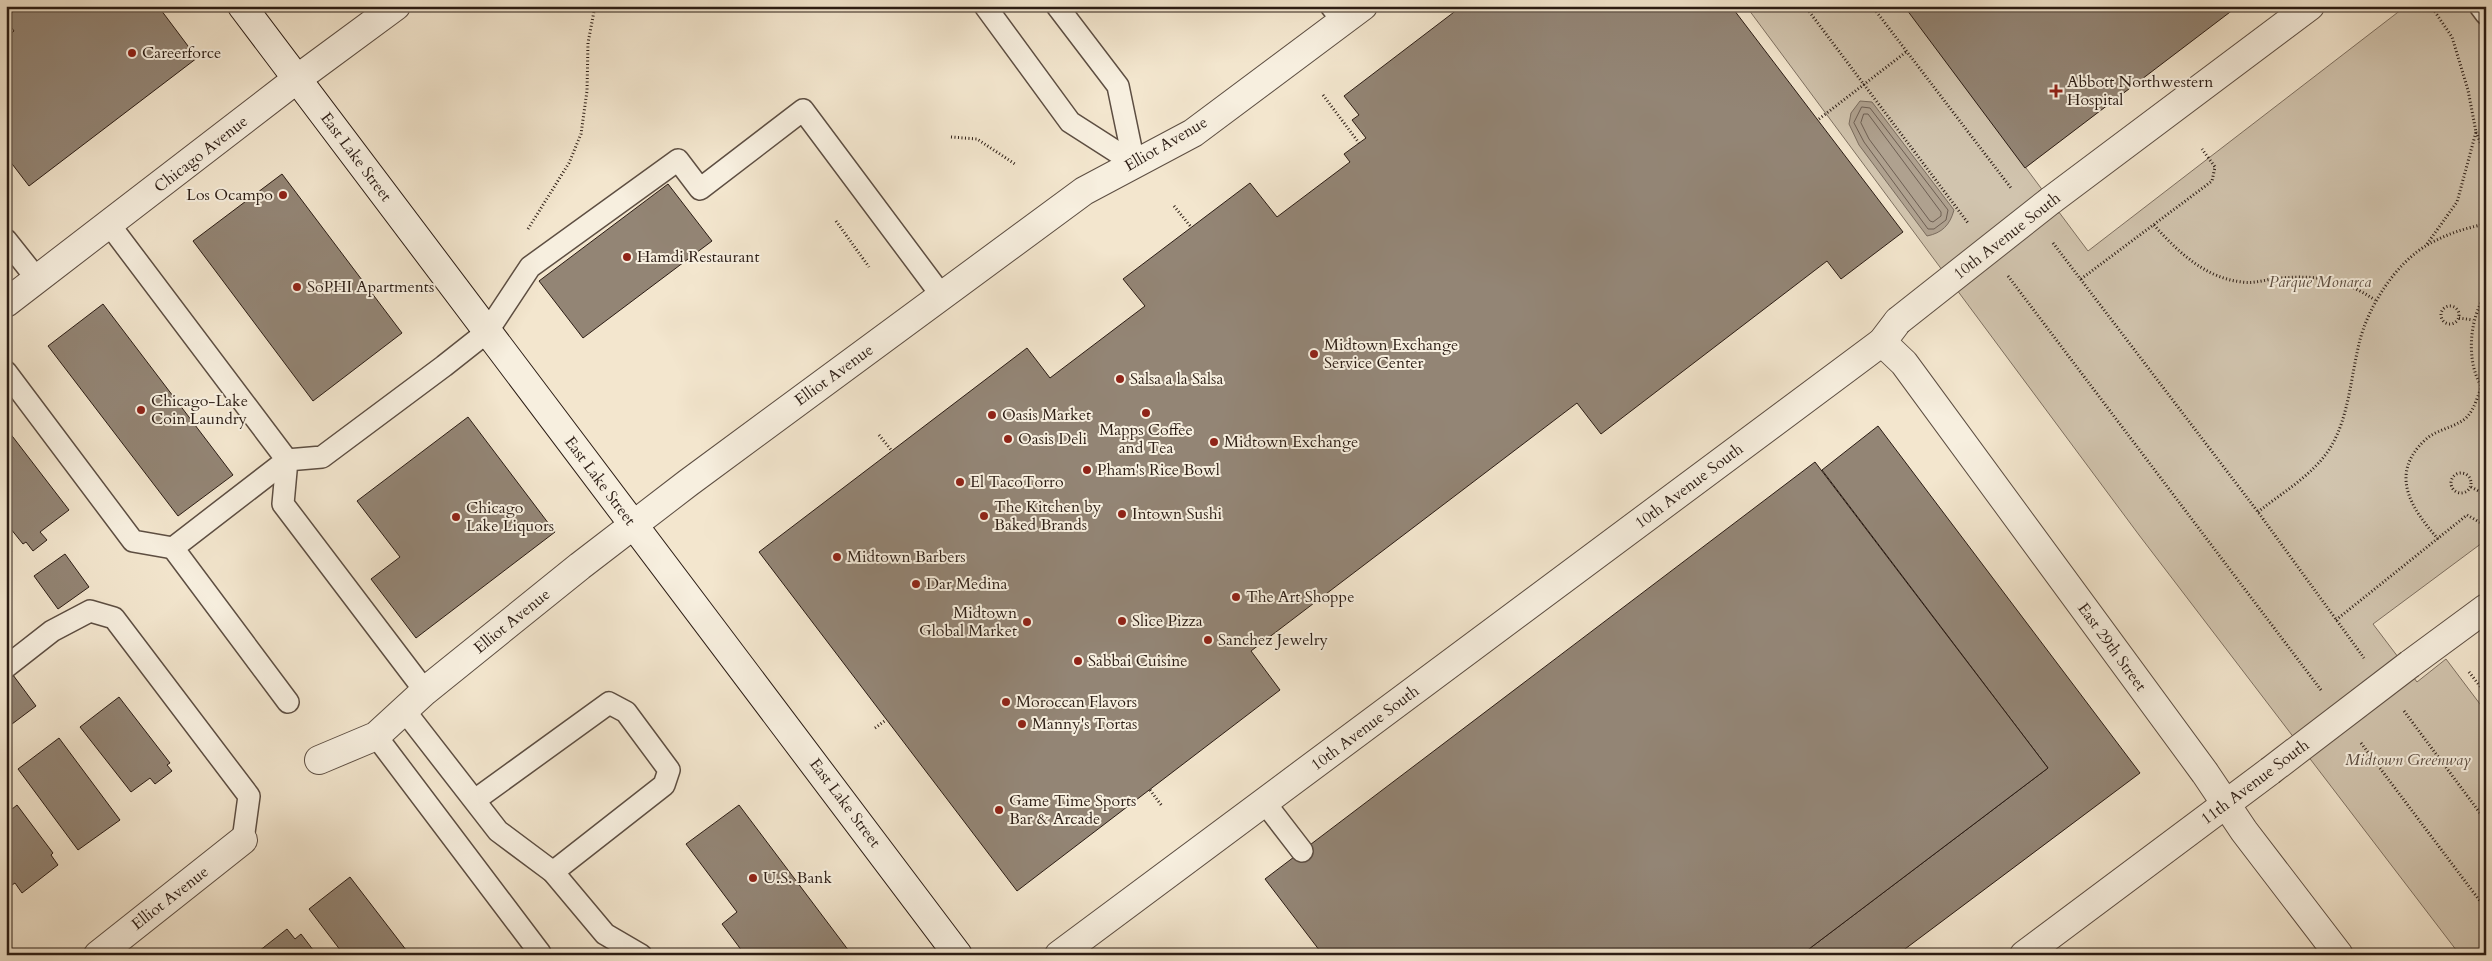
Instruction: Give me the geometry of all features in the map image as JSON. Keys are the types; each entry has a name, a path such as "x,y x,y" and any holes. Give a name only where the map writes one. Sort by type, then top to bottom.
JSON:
{"street":[{"name":"East Lake Street","path":"242,6 958,955"},
{"name":"Chicago Avenue","path":"6,303 297,79 396,6"},
{"name":"10th Avenue South","path":"1059,955 1265,803 1890,332 2050,201 2310,6"},
{"name":"Elliot Avenue","path":"319,760 376,736 425,691 632,525 1084,191 1193,133 1346,11"},
{"name":"East 29th Street","path":"1890,332 1904,363 2205,773 2225,804 2339,955"},
{"name":"11th Avenue South","path":"2024,955 2486,608"},
{"name":"Elliot Avenue","path":"98,955 243,840"}],"lane":[{"path":"985,6 1070,122 1134,163"},
{"path":"1057,6 1118,86 1134,163"},
{"path":"2480,6 2486,14"},
{"path":"173,548 287,460 322,457 487,332 530,267 678,160 700,189 803,110 942,296"},
{"path":"109,224 287,460 283,504 425,691"},
{"path":"6,240 37,280"},
{"path":"6,372 133,540 173,548 288,702"},
{"path":"6,667 52,631 90,611 114,618 248,796 243,840"},
{"path":"475,800 610,703 626,712 669,770 664,785 553,872"},
{"path":"404,710 498,831 553,872 605,934 641,955"},
{"path":"376,736 540,953"},
{"path":"1265,803 1302,851"}],"path":[{"path":"522,236 569,163 581,134 587,91 588,43 595,6"},
{"path":"1805,6 1972,228"},
{"path":"1872,6 2015,194"},
{"path":"2431,6 2452,37 2468,90 2476,132 2486,156"},
{"path":"1820,119 1906,52"},
{"path":"1322,96 1358,143"},
{"path":"2427,245 2457,202 2476,132"},
{"path":"951,137 977,138 1015,164"},
{"path":"2082,279 2212,180 2215,167 2202,149"},
{"path":"1174,206 1191,227"},
{"path":"836,221 869,267"},
{"path":"2258,512 2308,473 2323,458 2333,443 2344,415 2359,342 2375,300 2402,266 2427,245 2458,230 2486,224"},
{"path":"2154,225 2179,253 2198,265 2230,280 2256,282 2279,278 2330,279 2344,282 2375,300"},
{"path":"2051,240 2258,512 2364,659"},
{"path":"2008,275 2324,695"},
{"path":"2486,294 2473,320 2472,353 2481,388 2486,394"},
{"path":"2451,307 2458,312 2459,318 2456,322 2448,324 2441,316 2443,310 2451,307"},
{"path":"2459,318 2473,320"},
{"path":"2438,539 2416,514 2409,500 2406,483 2408,468 2426,439 2467,418 2475,406 2481,388"},
{"path":"879,436 892,451"},
{"path":"2458,474 2464,474 2469,477 2471,487 2466,492 2457,492 2452,485 2453,479 2458,474"},
{"path":"2471,487 2486,495"},
{"path":"2336,620 2467,515 2483,522 2486,526"},
{"path":"2483,522 2486,516"},
{"path":"2469,672 2486,694"},
{"path":"2399,705 2486,821"},
{"path":"875,728 886,720"},
{"path":"2360,743 2486,909"},
{"path":"1150,790 1162,806"}],"green space":[{"path":"1746,6 1905,6 2088,251 2406,6 2486,6 2486,540 2373,624 2417,682 2446,659 2486,712 2486,955 2460,955 2139,535"}],"water":[{"path":"1860,101 1872,102 1954,210 1945,228 1927,236 1859,145 1849,124 1851,113"}],"building":[{"path":"6,6 158,6 197,58 29,186 6,156 6,37 14,31 6,20"},
{"name":"Midtown Exchange","path":"1462,6 1731,6 1903,232 1841,279 1827,261 1601,434 1577,403 1251,651 1280,690 1017,891 759,552 1027,348 1050,378 1145,306 1123,279 1250,183 1277,217 1350,162 1344,154 1366,138 1352,120 1359,115 1344,96"},
{"name":"Abbott Northwestern Hospital","path":"1904,6 2238,6 2025,168"},
{"name":"SoPHI Apartments","path":"282,174 402,333 313,401 193,241"},
{"path":"668,184 712,241 583,338 539,281"},
{"name":"Chicago-Lake Coin Laundry","path":"103,304 233,475 178,516 48,346"},
{"name":"Chicago Lake Liquors","path":"468,417 555,532 416,638 371,579 400,557 357,501"},
{"path":"1878,426 2140,773 1897,955 1801,955 2048,768 1822,470"},
{"path":"6,428 69,510 40,532 47,540 33,551 26,542 23,544 6,523"},
{"path":"1815,462 2048,768 1801,955 1323,955 1265,879"},
{"path":"6,545 12,552 6,557"},
{"path":"65,554 89,587 58,609 34,576"},
{"path":"13,675 36,706 8,727 6,724 6,680"},
{"path":"119,697 170,763 167,765 172,771 155,784 150,778 131,792 80,727"},
{"path":"59,738 120,820 78,850 18,769"},
{"path":"17,805 53,853 51,855 58,865 22,893 15,883 12,885 6,877 6,814"},
{"name":"U.S. Bank","path":"739,805 852,955 745,955 722,924 737,912 686,844"},
{"path":"350,877 410,955 344,955 309,909"},
{"path":"287,929 295,939 301,934 317,955 254,955"}],"place":[{"name":"Careerforce","path":"132,53"},
{"name":"Abbott Northwestern Hospital","path":"2056,91"},
{"name":"Los Ocampo","path":"283,195"},
{"name":"Hamdi Restaurant","path":"627,257"},
{"name":"SoPHI Apartments","path":"297,287"},
{"name":"Midtown Exchange Service Center","path":"1314,354"},
{"name":"Salsa a la Salsa","path":"1120,379"},
{"name":"Chicago-Lake Coin Laundry","path":"141,410"},
{"name":"Mapps Coffee and Tea","path":"1146,413"},
{"name":"Oasis Market","path":"992,415"},
{"name":"Oasis Deli","path":"1008,439"},
{"name":"Midtown Exchange","path":"1214,442"},
{"name":"Pham's Rice Bowl","path":"1087,470"},
{"name":"El TacoTorro","path":"960,482"},
{"name":"Intown Sushi","path":"1122,514"},
{"name":"The Kitchen by Baked Brands","path":"984,516"},
{"name":"Chicago Lake Liquors","path":"456,517"},
{"name":"Midtown Barbers","path":"837,557"},
{"name":"Dar Medina","path":"916,584"},
{"name":"The Art Shoppe","path":"1236,597"},
{"name":"Slice Pizza","path":"1122,621"},
{"name":"Midtown Global Market","path":"1027,622"},
{"name":"Sanchez Jewelry","path":"1208,640"},
{"name":"Sabbai Cuisine","path":"1078,661"},
{"name":"Moroccan Flavors","path":"1006,702"},
{"name":"Manny's Tortas","path":"1022,724"},
{"name":"Game Time Sports Bar & Arcade","path":"999,810"},
{"name":"U.S. Bank","path":"753,878"}],"park label":[{"name":"Parque Monarca","path":"2320,282"},
{"name":"Midtown Greenway","path":"2408,760"}]}
